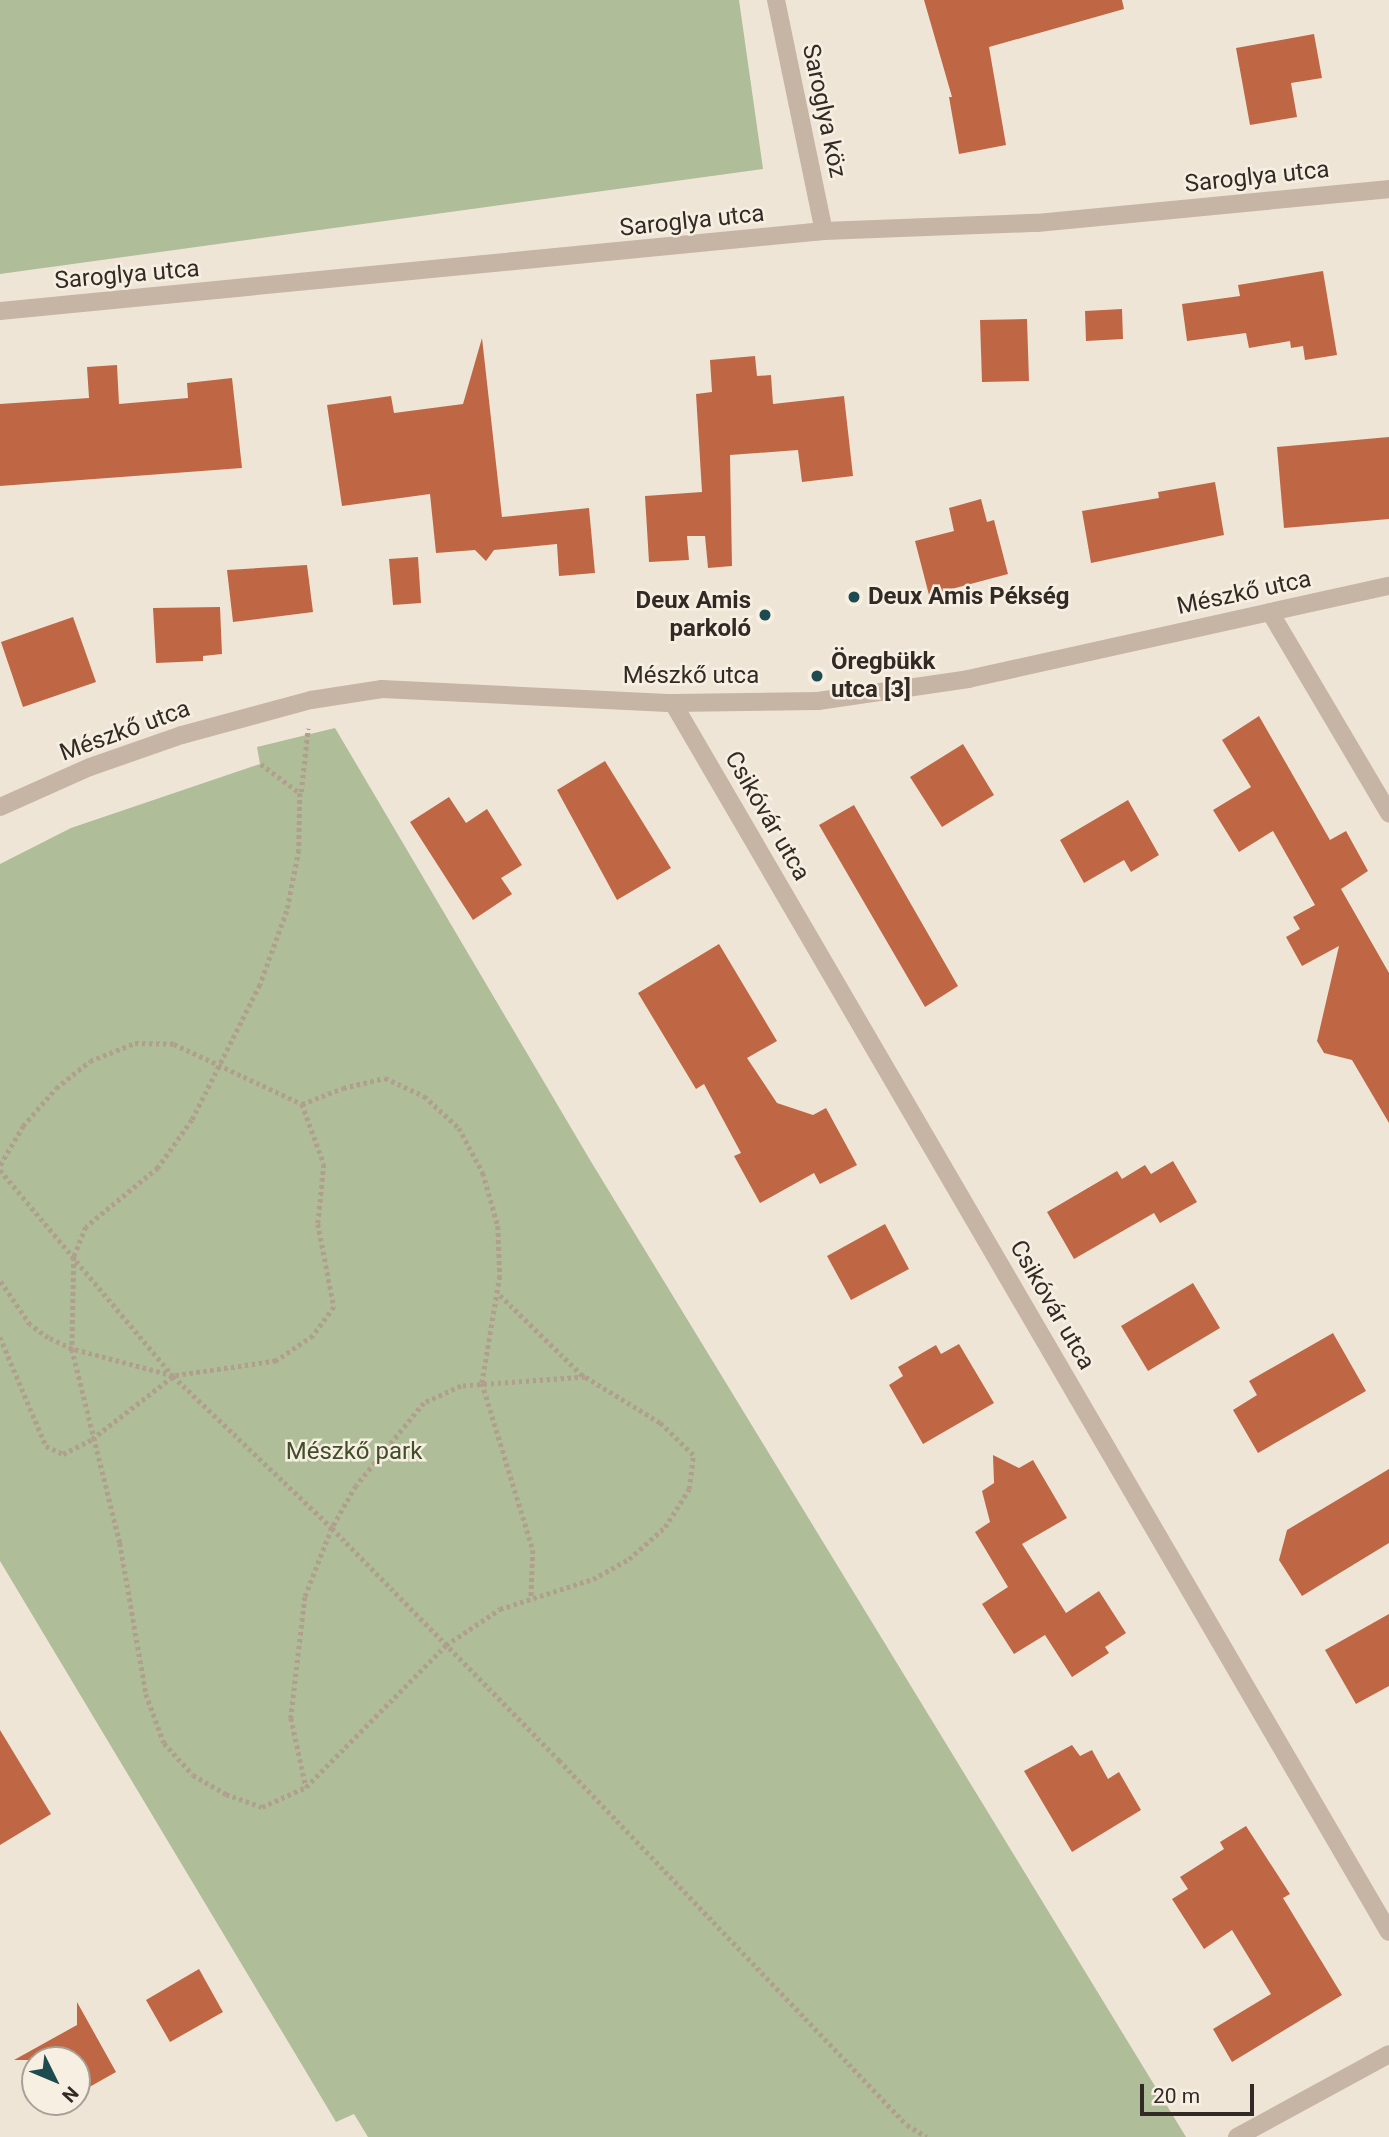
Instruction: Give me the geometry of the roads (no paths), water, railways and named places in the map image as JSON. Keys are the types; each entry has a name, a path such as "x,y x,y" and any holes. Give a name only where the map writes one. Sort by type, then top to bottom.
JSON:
{"street":[{"name":"Saroglya köz","path":"776,0 824,231"},
{"name":"Saroglya utca","path":"0,312 824,231 1037,223 1389,189"},
{"name":"Mészkő utca","path":"0,807 89,767 182,735 311,700 382,689 673,703 818,701 891,692 1389,586"},
{"path":"1270,612 1389,813"},
{"name":"Csikóvár utca","path":"673,703 1389,1932"},
{"path":"1237,2137 1389,2054"}],"place":[{"name":"Deux Amis Pékség","path":"854,597"},
{"name":"Deux Amis parkoló","path":"765,615"},
{"name":"Öregbükk utca [3]","path":"817,676"}],"park label":[{"name":"Mészkő park","path":"354,1452"}]}
